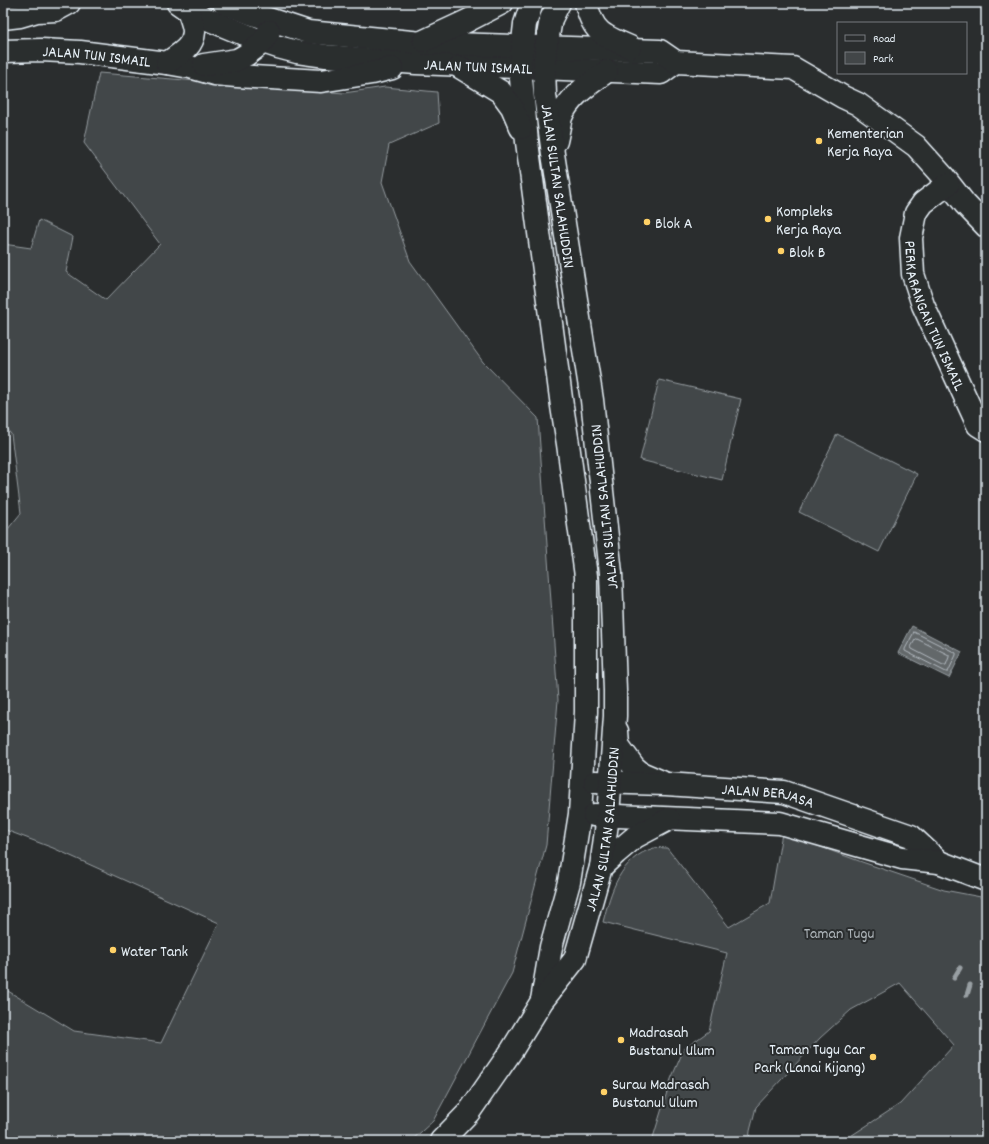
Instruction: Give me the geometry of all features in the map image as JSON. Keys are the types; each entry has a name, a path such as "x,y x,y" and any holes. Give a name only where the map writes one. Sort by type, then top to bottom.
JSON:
{"street":[{"path":"3,18 20,16 40,7 56,10 68,3"},
{"name":"JALAN TUN ISMAIL","path":"183,6 270,44 297,52 326,56 416,63 661,73 676,62 660,51 422,43 308,32 224,3"},
{"path":"422,43 502,3"},
{"name":"JALAN SULTAN SALAHUDDIN","path":"532,3 525,24 520,68 527,142 586,576 586,712 580,814 569,882 550,947 542,1000"},
{"name":"JALAN SULTAN SALAHUDDIN","path":"441,1141 469,1112 512,1050 542,1000 575,959 601,867 608,816 615,716 611,573 592,400 545,95 544,68 546,47 551,19 559,3"},
{"path":"586,3 589,15 596,29 608,38 639,50"},
{"path":"167,63 185,50 191,42 194,32 183,6"},
{"name":"JALAN TUN ISMAIL","path":"3,51 41,50 80,52 167,63 190,67 214,74 250,77 264,70 271,61 270,44 279,22"},
{"name":"JALAN TUN ISMAIL","path":"190,67 236,60 270,44"},
{"path":"676,62 793,68 858,104 916,146 943,176 965,204 986,226"},
{"path":"250,77 321,81 372,73 416,63"},
{"path":"457,65 500,92 512,107 527,142"},
{"path":"553,154 561,117 566,106 573,97 607,71"},
{"name":"PERKARANGAN TUN ISMAIL","path":"948,184 923,204 916,214 911,238 913,274 923,305 978,425 986,430"},
{"path":"615,716 618,745 634,767 641,773 666,784"},
{"name":"JALAN BERJASA","path":"582,782 666,784 784,792 911,836 939,862"},
{"name":"JALAN BERJASA","path":"580,814 780,823 902,858 939,862 986,880"},
{"path":"601,867 635,837 669,819"}],"green space":[{"path":"99,73 344,93 385,87 437,92 439,123 389,145 382,182 410,261 483,362 538,418 558,700 546,845 512,973 433,1121 411,1141 3,1141 3,988 74,1031 161,1043 219,923 53,848 3,829 3,535 21,513 11,434 3,425 3,244 31,248 39,220 73,237 66,272 106,300 160,244 84,143"},
{"path":"659,380 741,399 722,480 640,460"},
{"path":"837,434 917,474 879,552 799,512"},
{"name":"Taman Tugu","path":"782,833 944,890 986,898 986,1141 843,1141 900,1104 954,1045 900,983 851,1010 820,1038 756,1107 749,1141 652,1141 671,1079 684,1049 709,1031 727,953 603,922 614,888 619,877 633,859 654,848 667,848 729,927 770,903"}],"water":[{"path":"912,626 962,652 949,678 898,653"}],"waterway":[{"path":"954,978 960,968"},
{"path":"967,995 970,985"}],"place":[{"name":"Kementerian Kerja Raya","path":"819,141"},
{"name":"Kompleks Kerja Raya","path":"768,219"},
{"name":"Blok A","path":"647,222"},
{"name":"Blok B","path":"781,251"},
{"name":"Water Tank","path":"113,950"},
{"name":"Madrasah Bustanul Ulum","path":"621,1040"},
{"name":"Taman Tugu Car Park (Lanai Kijang)","path":"873,1057"},
{"name":"Surau Madrasah Bustanul Ulum","path":"604,1092"}]}
